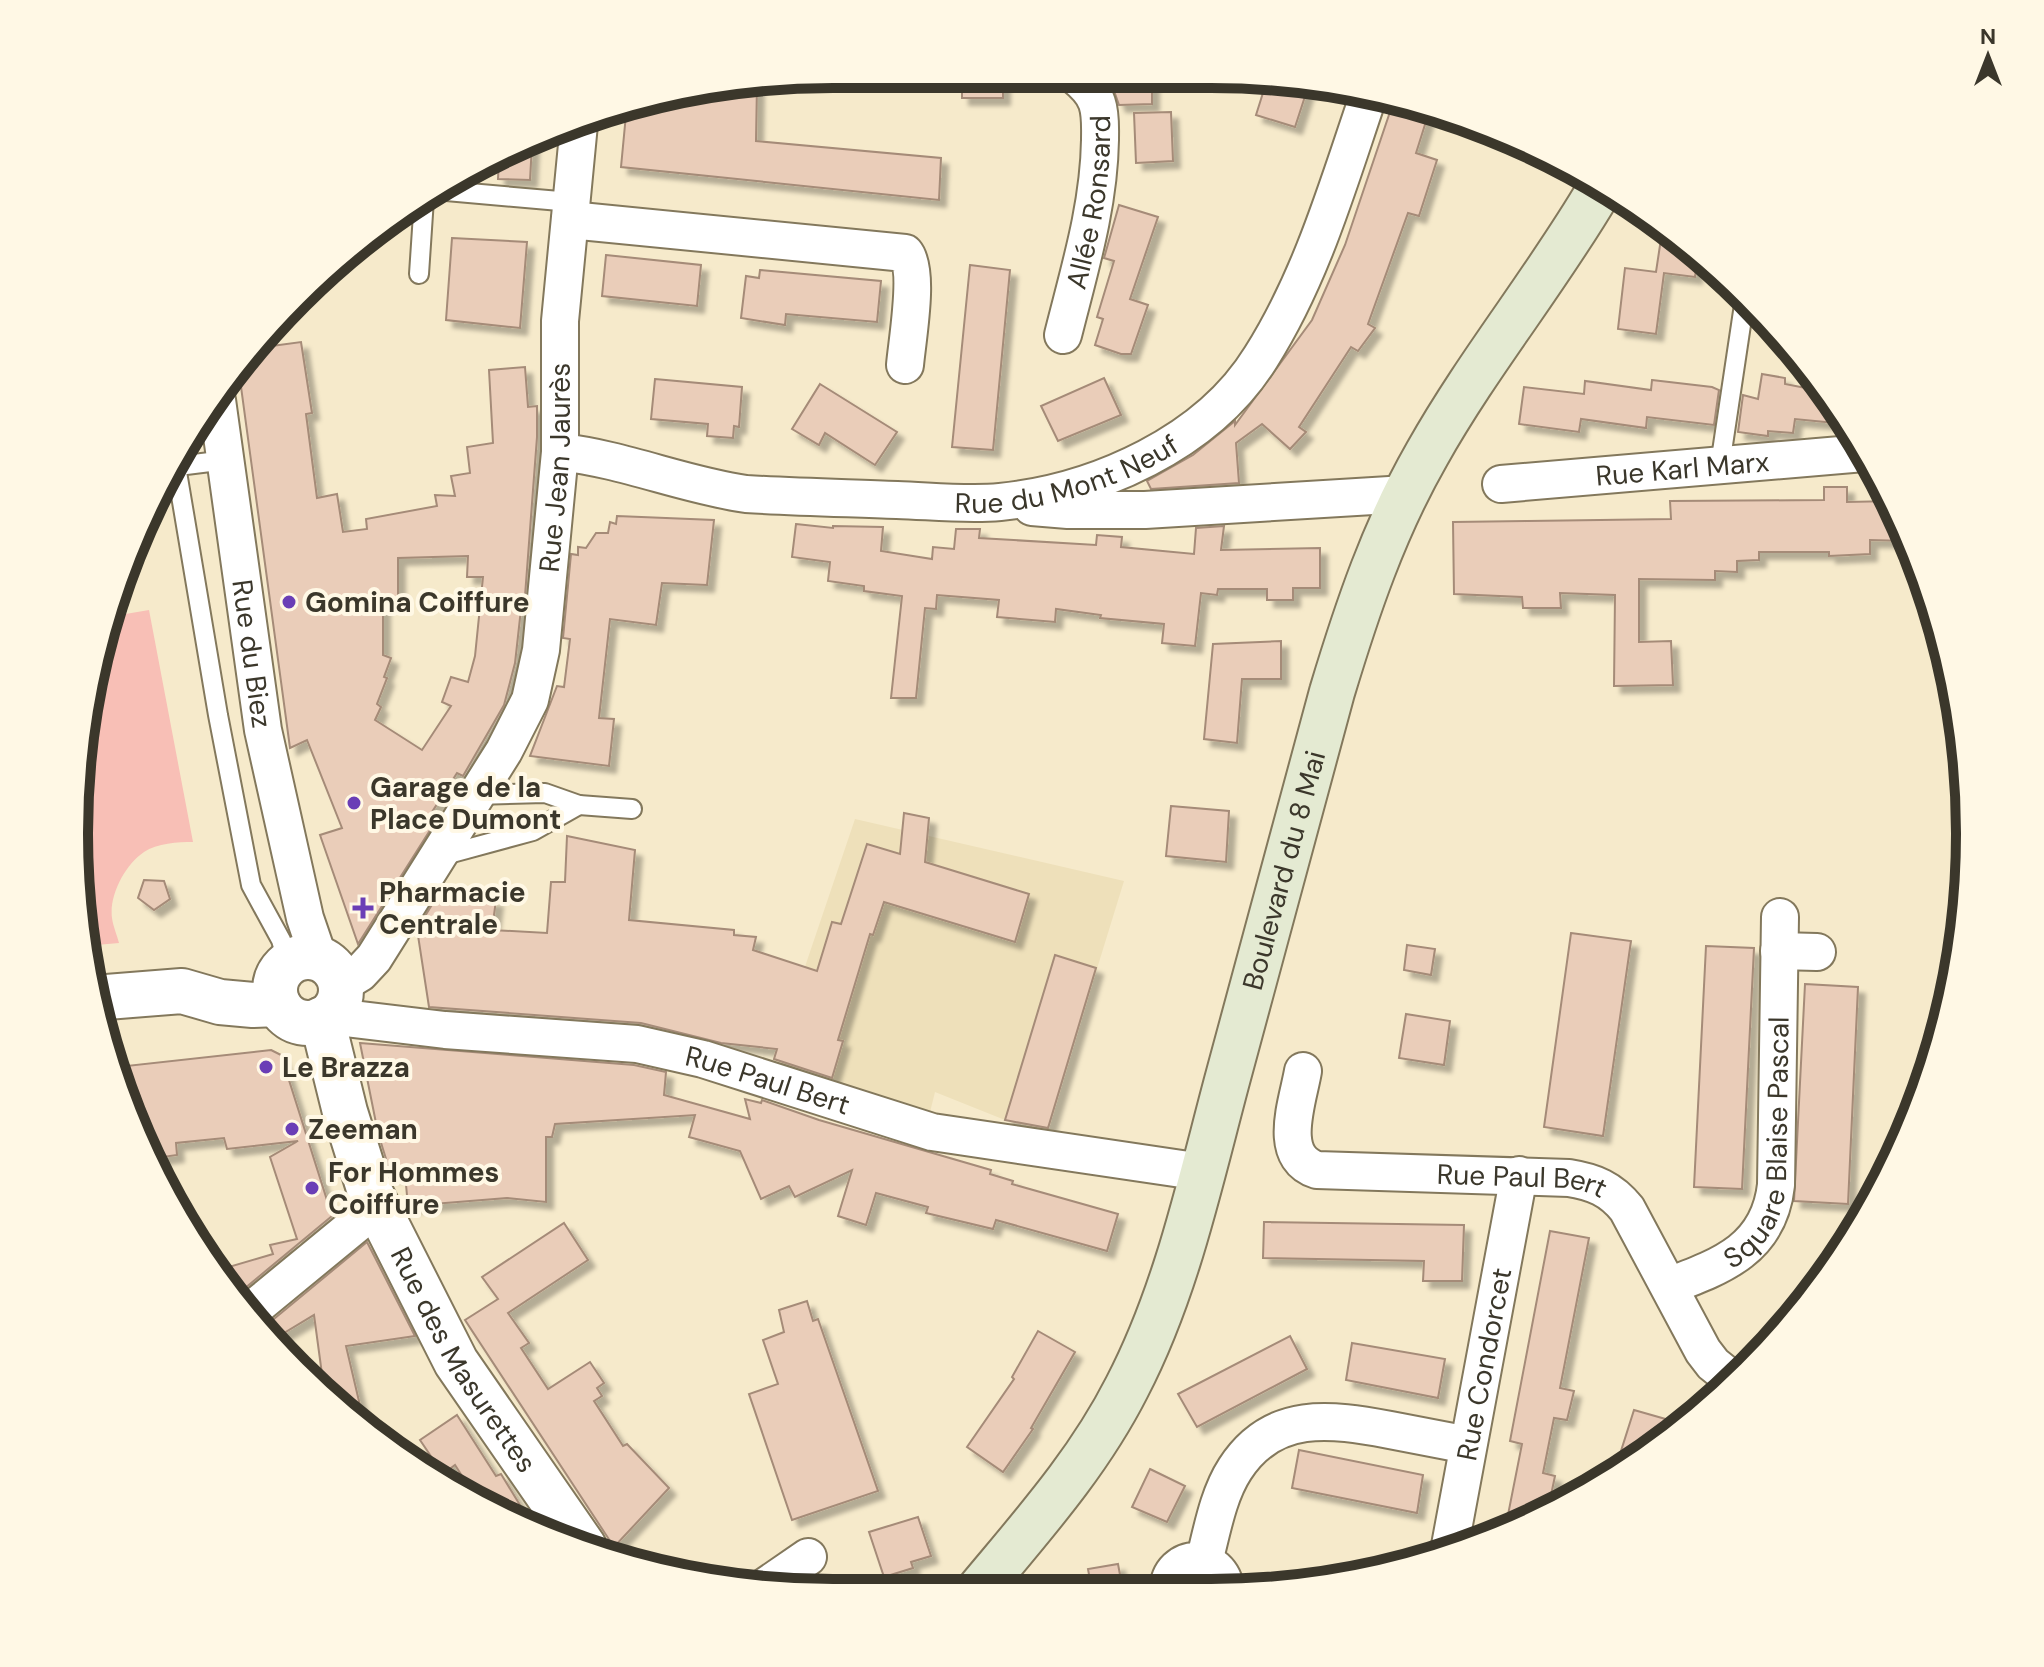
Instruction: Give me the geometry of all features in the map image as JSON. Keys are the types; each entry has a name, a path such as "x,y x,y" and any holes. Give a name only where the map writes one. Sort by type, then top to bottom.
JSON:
{"main road":[{"name":"Boulevard du 8 Mai","path":"991,1576 1049,1509 1086,1457 1127,1388 1162,1306 1202,1172 1348,637 1377,556 1406,494 1452,413 1596,196"}],"street":[{"name":"Allée Ronsard","path":"1063,335 1092,219 1100,169 1097,100 1089,88"},
{"name":"Rue du Mont Neuf","path":"560,452 604,458 746,494 998,502 1084,484 1143,460 1182,436 1235,391 1261,357 1304,278 1366,104"},
{"name":"Rue Jean Jaurès","path":"312,991 356,976 370,962 521,721 538,675 560,452 560,321 578,134"},
{"path":"571,211 905,253 911,260 912,276 905,365"},
{"name":"Rue du Biez","path":"219,412 263,730 302,907 312,991"},
{"name":"Rue Karl Marx","path":"1501,484 1852,454"},
{"path":"998,502 1068,510 1132,510 1406,494"},
{"name":"Square Blaise Pascal","path":"1669,1286 1720,1266 1732,1258 1757,1236 1771,1213 1776,1185 1780,934 1817,952"},
{"path":"106,997 182,991 220,1002 312,991"},
{"name":"Rue Paul Bert","path":"312,991 422,1028 645,1045 703,1059 932,1132 1202,1172"},
{"name":"Rue des Masurettes","path":"312,991 360,1166 377,1207 456,1362 573,1531"},
{"name":"Rue Paul Bert","path":"1303,1071 1292,1133 1296,1155 1309,1167 1582,1180 1594,1182 1611,1192 1627,1209 1703,1351 1725,1373"},
{"name":"Rue Condorcet","path":"1451,1539 1519,1175"},
{"path":"257,1306 377,1207"},
{"path":"1204,1562 1220,1503 1234,1470 1254,1447 1282,1429 1298,1423 1330,1420 1468,1445"},
{"path":"780,1577 808,1557"},
{"path":"1170,1579 1177,1568 1195,1561 1204,1562 1220,1572 1222,1579"}],"lane":[{"path":"453,193 571,211"},
{"path":"419,274 423,211"},
{"path":"1720,465 1743,311"},
{"path":"186,465 226,460"},
{"path":"176,483 251,885 312,991"},
{"path":"476,795 545,793 579,805 632,809"},
{"path":"438,857 533,831 579,805"}],"shaded area":[{"path":"149,610 193,842 161,845 137,858 120,881 113,900 112,918 119,943 96,945 88,834 90,785 102,688 121,615"},
{"path":"855,819 1124,881 1047,1131 1005,1120 935,1092 930,1112 771,1067"}],"building":[{"path":"962,88 1003,88 1003,98 962,98"},
{"path":"1113,88 1152,88 1152,104 1119,105"},
{"path":"1264,90 1306,94 1295,127 1256,115"},
{"path":"757,92 756,141 941,158 939,200 621,167 626,118 688,102"},
{"path":"1391,110 1426,120 1416,153 1437,160 1419,216 1408,213 1368,324 1375,328 1358,351 1351,347 1299,427 1306,432 1290,449 1262,424 1236,443 1239,483 1151,489 1147,481 1193,455 1235,421 1235,425 1312,320 1345,245"},
{"path":"1171,112 1173,161 1136,163 1134,113"},
{"path":"532,152 530,180 498,179 499,168"},
{"path":"1119,205 1158,217 1130,299 1148,305 1131,354 1121,354 1095,345 1103,319 1097,317 1114,261 1104,258"},
{"path":"452,238 527,242 520,328 446,320"},
{"path":"1661,240 1696,268 1695,277 1664,273 1656,334 1618,329 1625,268 1656,272"},
{"path":"606,255 701,265 697,306 602,296"},
{"path":"970,265 1010,270 993,450 952,447"},
{"path":"760,270 881,281 877,322 786,314 785,325 741,318 746,276 759,278"},
{"path":"301,342 312,413 306,414 317,498 337,494 343,532 367,529 366,519 437,506 435,495 455,496 451,476 470,473 467,447 493,443 489,370 525,367 528,407 537,406 537,437 524,609 521,609 515,663 504,705 463,776 457,773 432,812 439,816 358,944 320,835 342,828 307,740 290,748 240,382 269,346","holes":["468,556 467,577 483,577 475,656 468,682 451,677 442,702 451,706 422,750 375,720 381,707 377,704 391,658 383,655 383,600 398,600 398,558"]},
{"path":"1762,374 1785,378 1785,384 1808,389 1832,423 1795,419 1793,433 1768,431 1768,436 1738,432 1743,395 1758,399"},
{"path":"1104,378 1121,415 1058,441 1041,406"},
{"path":"655,379 742,387 739,427 734,426 733,438 707,436 708,424 651,419"},
{"path":"1652,380 1719,390 1714,425 1647,417 1646,428 1581,419 1579,432 1519,424 1524,387 1584,394 1585,381 1651,390"},
{"path":"820,384 897,432 875,465 825,433 819,445 792,429"},
{"path":"1824,487 1847,487 1847,502 1878,501 1896,541 1870,540 1870,554 1829,556 1829,552 1759,552 1759,560 1737,561 1737,572 1715,571 1715,580 1639,579 1639,642 1671,641 1673,685 1614,686 1615,595 1560,593 1561,608 1523,608 1522,597 1454,594 1453,522 1671,519 1670,501 1824,500"},
{"path":"617,516 714,520 707,585 662,583 656,625 610,619 599,718 614,719 609,766 530,756 557,686 564,687 570,639 563,638 571,554 578,555 578,547 586,548 596,533 608,533 610,522 616,524"},
{"path":"796,524 833,528 883,527 881,551 932,559 933,547 954,549 956,529 980,529 979,538 1096,545 1097,535 1122,537 1121,547 1194,554 1196,528 1224,526 1221,550 1320,548 1320,588 1293,588 1293,600 1267,600 1267,589 1218,589 1217,595 1201,593 1195,646 1162,643 1164,624 1100,618 1101,615 1056,609 1055,622 997,617 999,600 937,595 936,609 925,608 916,698 891,698 902,596 864,591 864,586 828,581 830,562 792,557"},
{"path":"1281,641 1281,679 1242,679 1237,743 1204,739 1213,644"},
{"path":"1171,806 1229,811 1226,862 1166,856"},
{"path":"904,813 929,818 925,862 1029,894 1015,942 884,902 873,935 870,934 838,1040 843,1041 832,1078 774,1059 777,1049 721,1043 641,1023 429,1007 417,929 438,895 496,900 492,930 547,933 551,882 565,882 567,836 635,850 629,920 734,930 734,935 756,937 753,950 817,971 832,922 841,924 867,844 900,854"},
{"path":"144,880 164,881 170,899 154,910 138,898"},
{"path":"1571,933 1631,941 1603,1136 1544,1127"},
{"path":"1407,945 1435,949 1431,975 1404,970"},
{"path":"1706,946 1754,948 1742,1189 1694,1187"},
{"path":"1055,955 1096,968 1048,1128 1005,1120"},
{"path":"1805,984 1858,987 1848,1204 1794,1201"},
{"path":"1406,1014 1450,1021 1444,1065 1399,1058"},
{"path":"360,1043 634,1065 666,1072 664,1095 750,1119 745,1099 761,1103 762,1100 819,1120 991,1170 990,1174 1013,1181 1012,1184 1118,1214 1107,1251 996,1220 993,1229 926,1213 928,1207 876,1193 866,1225 838,1216 852,1170 795,1197 789,1186 761,1199 740,1151 689,1137 695,1115 555,1124 552,1137 546,1137 546,1202 507,1198 408,1206 405,1174 391,1175 378,1133"},
{"path":"271,1050 281,1055 332,1216 244,1289 228,1267 273,1254 270,1245 297,1239 270,1157 298,1141 227,1149 224,1138 176,1143 177,1155 162,1157 126,1066"},
{"path":"1264,1222 1464,1225 1462,1281 1423,1281 1424,1261 1263,1258"},
{"path":"564,1223 588,1260 508,1313 529,1343 521,1348 548,1389 590,1362 604,1383 597,1388 602,1396 594,1401 623,1446 627,1444 669,1488 615,1546 465,1320 498,1299 482,1277"},
{"path":"1550,1231 1589,1238 1560,1388 1574,1391 1567,1420 1554,1418 1543,1473 1555,1476 1551,1496 1508,1517 1522,1444 1510,1441"},
{"path":"367,1242 415,1336 346,1346 361,1409 322,1376 314,1315 282,1334 270,1322"},
{"path":"807,1301 813,1321 818,1319 878,1491 792,1520 749,1394 778,1384 763,1340 784,1332 779,1310"},
{"path":"1038,1331 1075,1352 1033,1429 1003,1472 967,1447 1014,1379 1012,1377"},
{"path":"1290,1336 1307,1369 1197,1427 1178,1394"},
{"path":"1352,1343 1445,1359 1438,1398 1346,1380"},
{"path":"1634,1410 1669,1420 1664,1425 1619,1457"},
{"path":"457,1415 496,1476 501,1474 524,1511 466,1481 455,1465 447,1471 436,1463 420,1440"},
{"path":"1299,1450 1423,1475 1417,1513 1292,1488"},
{"path":"1150,1469 1185,1486 1167,1522 1132,1507"},
{"path":"918,1517 931,1556 911,1562 913,1568 884,1577 869,1532"},
{"path":"1118,1564 1121,1579 1090,1579 1088,1569"}],"place":[{"name":"Gomina Coiffure","path":"289,602"},
{"name":"Garage de la Place Dumont","path":"354,803"},
{"name":"Pharmacie Centrale","path":"363,908"},
{"name":"Le Brazza","path":"266,1067"},
{"name":"Zeeman","path":"292,1129"},
{"name":"For Hommes Coiffure","path":"312,1188"}]}
